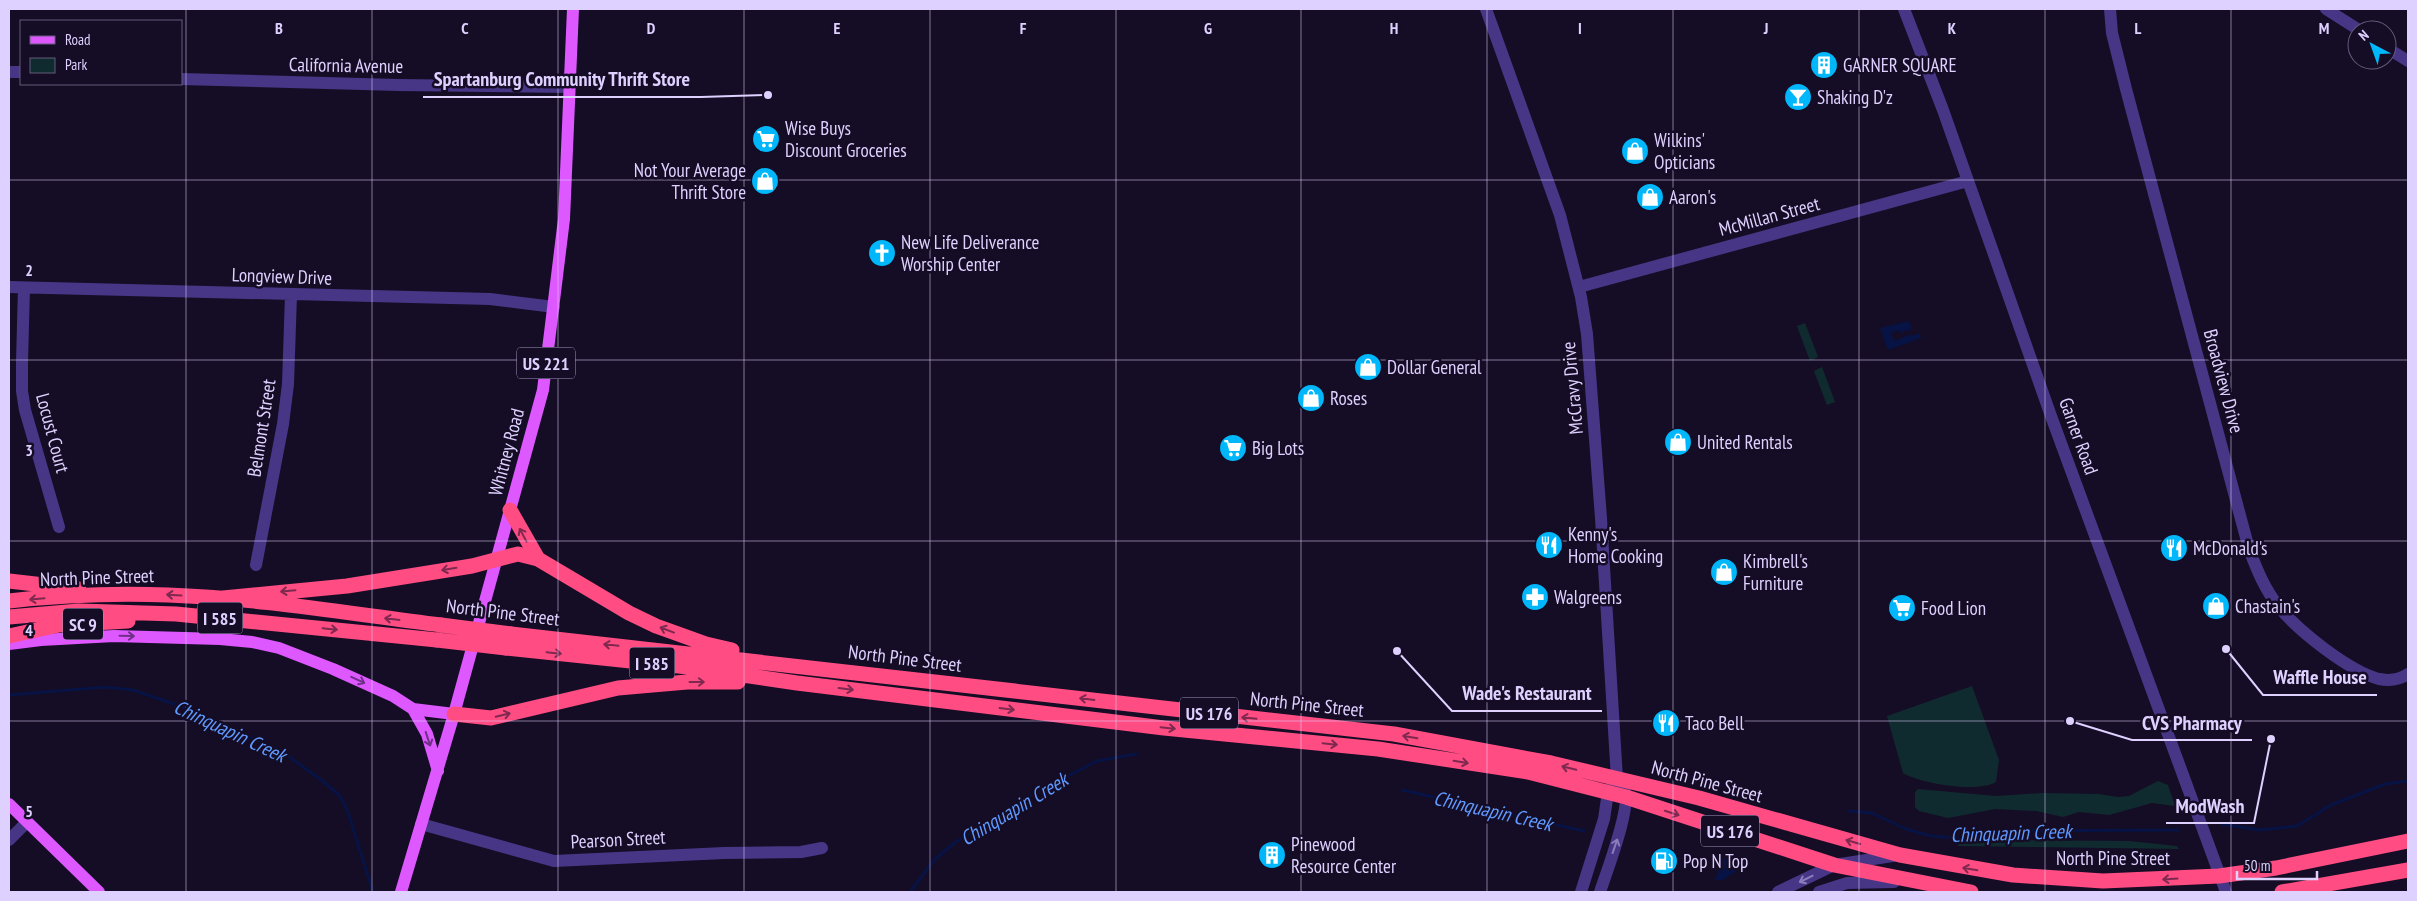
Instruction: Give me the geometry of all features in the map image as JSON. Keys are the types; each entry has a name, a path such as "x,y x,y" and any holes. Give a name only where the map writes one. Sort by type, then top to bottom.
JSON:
{"highway":[{"path":"510,510 538,559"},
{"path":"222,598 347,586 472,566 496,558 518,554 538,559 629,613 656,626 706,644 799,665"},
{"name":"SC 9","path":"9,581 120,594"},
{"name":"North Pine Street","path":"9,601 120,594 222,598 441,625 509,641 797,683 1164,728 1378,749 1528,772 1608,792 1834,865 1912,882 1971,892"},
{"name":"North Pine Street","path":"9,617 79,611 158,614 438,640 509,641 799,665 1394,734 1499,752 1699,798 1900,855 1993,872 2059,879 2158,880 2219,876 2276,868 2408,841"},
{"name":"SC 9","path":"9,636 60,625 130,621 158,614"},
{"path":"454,714 490,718 585,694 652,684 797,683"},
{"path":"2282,892 2408,870"}],"main road":[{"name":"Whitney Road","path":"401,892 438,771 542,390 554,307 565,202 573,9"},
{"path":"9,644 41,640 114,636 220,639 252,642 278,648 333,669 392,696 413,709 454,714"},
{"path":"413,709 427,734 438,771"},
{"path":"9,804 99,892"}],"street":[{"name":"McCravy Drive","path":"1486,9 1560,215 1579,286 1587,334 1601,509 1617,779"},
{"name":"Garner Road","path":"1904,9 2226,892"},
{"name":"Broadview Drive","path":"2110,9 2112,34 2126,89 2249,549 2256,569 2280,609 2303,632 2326,649 2379,679 2391,680 2408,674"},
{"path":"2326,9 2347,22"},
{"path":"2397,55 2408,62"},
{"name":"California Avenue","path":"182,79 398,85 569,87"},
{"name":"McMillan Street","path":"1579,286 1968,181"},
{"name":"Longview Drive","path":"9,287 490,299 554,307"},
{"name":"Locust Court","path":"24,288 22,391 25,410 59,527"},
{"name":"Belmont Street","path":"256,565 283,424 288,384 292,295"},
{"path":"1581,892 1604,819 1608,792 1617,779 1626,792 1626,798 1622,824 1600,892"},
{"path":"9,840 27,822"},
{"name":"Pearson Street","path":"421,824 554,861 715,853 801,852 822,848"},
{"path":"1778,892 1834,865 1900,855"},
{"path":"1819,892 1833,886 1861,881 1912,882"}],"green space":[{"path":"1805,323 1818,357 1810,361 1797,326"},
{"path":"1822,367 1835,402 1827,405 1814,371"},
{"path":"1972,686 1999,760 1996,782 1976,787 1950,786 1923,781 1903,773 1887,716"},
{"path":"2158,781 2168,785 2175,806 2152,803 2109,815 2079,812 2063,817 2036,811 1995,809 1948,818 1919,811 1915,807 1915,792 1918,789 1996,796 2042,793 2099,794 2118,797 2129,796"},
{"path":"2014,840 2129,841 2177,846 2179,849 1958,846 1959,843"}],"shaded area":[{"path":"1909,321 1912,329 1900,333 1899,330 1891,333 1894,341 1919,333 1921,338 1888,350 1880,328"},
{"path":"1730,856 1742,856 1745,863 1744,866 1723,880 1715,880 1722,860"}],"waterway":[{"name":"Chinquapin Creek","path":"9,695 105,687 133,690 183,707 280,750 340,796 348,812 373,892"},
{"name":"Chinquapin Creek","path":"910,892 935,859 957,841 990,823 1023,799 1097,761 1136,754"},
{"name":"Chinquapin Creek","path":"2222,824 2259,830 2297,826 2331,805 2385,784 2408,781"},
{"name":"Chinquapin Creek","path":"1402,790 1584,831"},
{"name":"Chinquapin Creek","path":"1849,811 1872,813 1906,829 1931,836 1958,838 2008,831 2178,830"}],"place":[{"name":"GARNER SQUARE","path":"1824,65"},
{"name":"Spartanburg Community Thrift Store","path":"768,95"},
{"name":"Shaking D'z","path":"1798,97"},
{"name":"Wise Buys Discount Groceries","path":"766,139"},
{"name":"Wilkins' Opticians","path":"1635,151"},
{"name":"Not Your Average Thrift Store","path":"765,181"},
{"name":"Aaron's","path":"1650,197"},
{"name":"New Life Deliverance Worship Center","path":"882,253"},
{"name":"Dollar General","path":"1368,367"},
{"name":"Roses","path":"1311,398"},
{"name":"United Rentals","path":"1678,442"},
{"name":"Big Lots","path":"1233,448"},
{"name":"Kenny's Home Cooking","path":"1549,545"},
{"name":"McDonald's","path":"2174,548"},
{"name":"Kimbrell's Furniture","path":"1724,572"},
{"name":"Walgreens","path":"1535,597"},
{"name":"Chastain's","path":"2216,606"},
{"name":"Food Lion","path":"1902,608"},
{"name":"Waffle House","path":"2226,649"},
{"name":"Wade's Restaurant","path":"1397,651"},
{"name":"CVS Pharmacy","path":"2070,721"},
{"name":"Taco Bell","path":"1666,723"},
{"name":"ModWash","path":"2271,739"},
{"name":"Pinewood Resource Center","path":"1272,855"},
{"name":"Pop N Top","path":"1664,861"}]}
